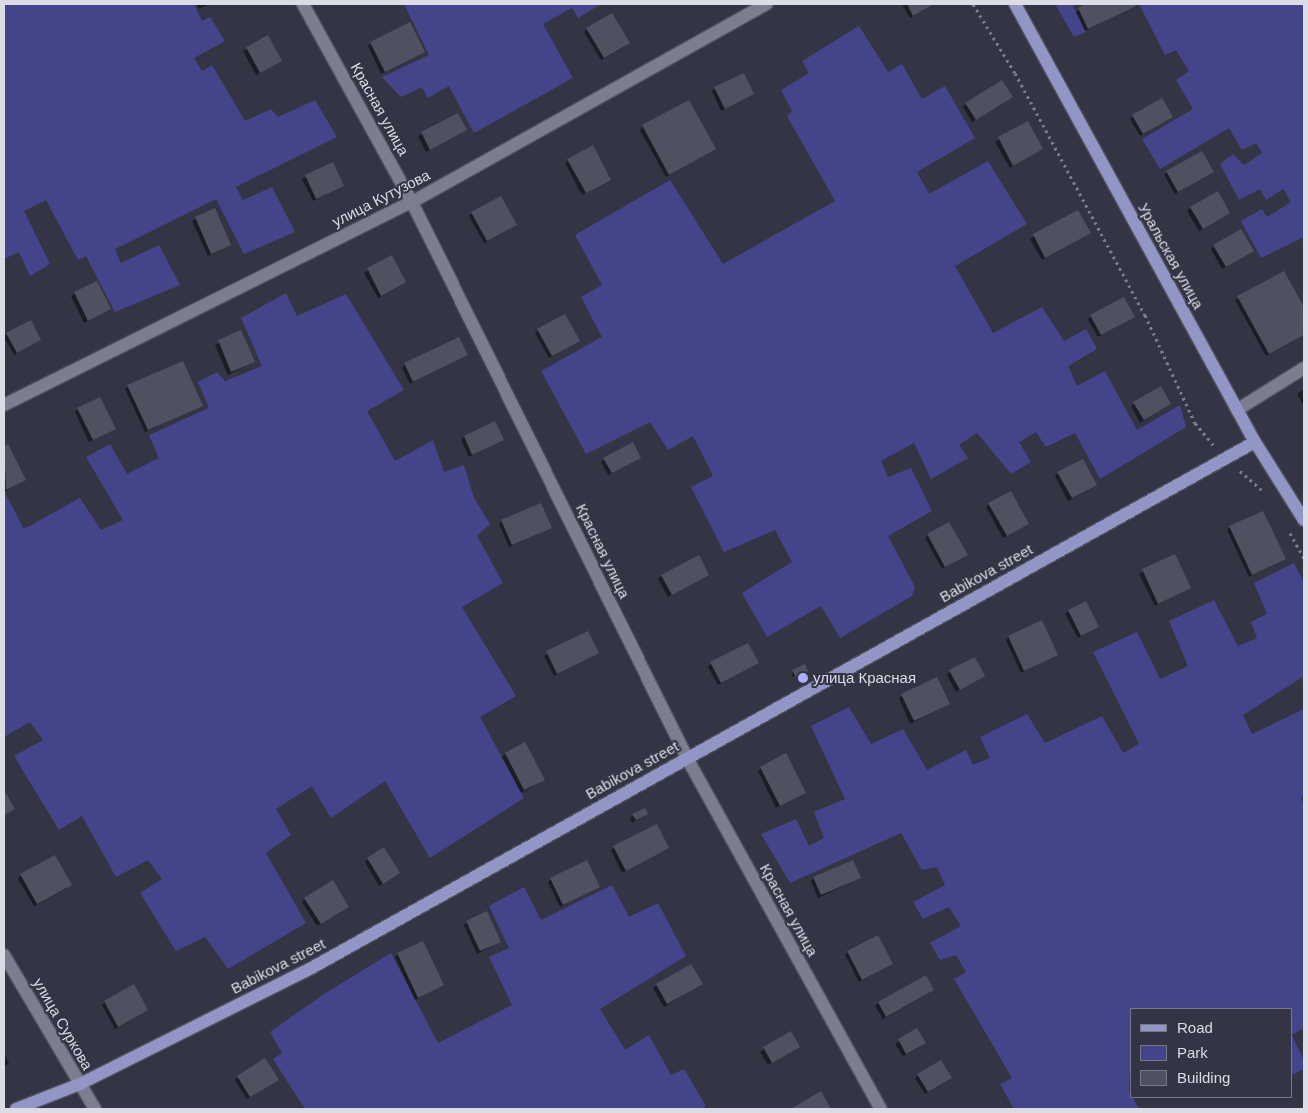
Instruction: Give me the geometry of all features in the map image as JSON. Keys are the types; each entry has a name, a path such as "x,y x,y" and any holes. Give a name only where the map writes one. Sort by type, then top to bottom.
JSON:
{"main road":[{"name":"Уральская улица","path":"1015,4 1254,442 1304,520"},
{"name":"Babikova street","path":"16,1109 80,1084 306,971 1254,442"}],"street":[{"name":"Красная улица","path":"303,4 412,202 687,758 881,1109"},
{"name":"улица Кутузова","path":"4,405 412,202 766,4"},
{"path":"1237,410 1304,368"},
{"name":"улица Суркова","path":"4,954 95,1109"}],"path":[{"path":"974,4 1015,73 1145,315 1195,423 1224,459 1262,489 1267,497"},
{"path":"1288,530 1304,558"}],"green space":[{"path":"4,4 194,4 202,21 210,17 225,41 194,58 202,71 212,65 245,121 271,109 278,117 315,100 337,137 236,187 243,200 272,187 295,232 244,254 216,199 115,249 121,263 159,245 180,285 115,312 86,256 78,260 46,200 24,211 50,264 30,276 19,252 4,259"},
{"path":"404,4 601,4 578,18 572,8 543,24 573,78 474,133 449,86 428,98 422,87 401,97 382,77 429,55"},
{"path":"1055,4 1077,4 1073,6 1086,32 1074,37"},
{"path":"1139,4 1304,4 1304,237 1261,258 1241,221 1262,209 1267,217 1291,202 1283,189 1266,200 1260,189 1239,200 1220,164 1233,154 1244,165 1262,153 1256,143 1242,150 1229,128 1160,169 1142,139 1193,109 1176,80 1189,71 1176,50 1165,55"},
{"path":"859,26 888,72 902,64 922,99 945,86 975,138 917,172 929,194 988,161 1027,224 955,266 993,333 1042,307 1064,341 1086,329 1097,349 1068,366 1077,386 1105,371 1137,430 1180,405 1186,427 1100,479 1075,433 1046,447 1036,432 1019,442 1031,462 1011,474 977,433 959,445 968,458 931,479 914,443 881,461 888,477 911,468 932,511 888,536 915,587 912,596 840,638 821,606 767,637 742,593 792,562 775,530 724,552 691,487 713,476 693,436 668,450 650,422 586,454 541,371 602,337 581,297 602,285 575,235 670,180 723,264 835,201 787,116 792,111 781,90 809,73 802,61"},
{"path":"286,293 297,316 346,294 404,390 367,411 395,461 433,440 444,472 464,465 474,498 490,524 477,536 503,583 462,607 516,696 480,717 524,798 430,858 385,781 331,818 312,786 276,809 291,835 266,853 306,923 228,969 205,937 176,951 140,893 162,879 148,860 116,877 82,816 59,830 14,756 43,740 30,722 4,737 4,491 24,529 80,498 101,530 123,520 86,457 110,444 127,474 159,458 149,435 209,408 198,382 217,372 225,381 262,366 241,318"},
{"path":"1294,563 1304,583 1304,676 1243,715 1252,734 1302,710 1304,713 1304,795 1301,799 1304,805 1304,1028 1293,1034 1293,1008 1130,1008 1129,1092 1130,1098 1133,1098 1139,1109 1014,1109 1000,1084 1012,1078 954,979 966,972 956,955 940,960 930,943 961,926 949,907 923,919 913,902 945,885 937,867 922,870 901,833 790,883 761,834 796,819 809,846 824,838 814,812 845,799 811,726 849,707 871,744 903,729 927,770 966,750 973,765 990,758 980,737 1027,714 1045,743 1102,716 1123,753 1139,744 1093,652 1137,632 1160,679 1188,666 1169,621 1214,600 1238,646 1257,638 1251,622 1267,614 1254,583"},
{"path":"612,885 629,917 658,903 686,956 600,1009 625,1050 649,1035 671,1075 684,1069 706,1106 701,1109 305,1109 273,1059 282,1053 270,1032 324,994 391,953 438,1043 512,1005 489,957 509,948 489,906 524,887 541,920"},
{"path":"1293,1037 1304,1061 1304,1069 1293,1074"}],"building":[{"path":"907,4 934,4 913,16"},
{"path":"1086,4 1134,4 1136,6 1088,29 1078,8"},
{"path":"612,13 630,43 604,58 586,28"},
{"path":"410,22 425,52 385,72 370,42"},
{"path":"268,35 282,61 260,73 246,47"},
{"path":"744,73 754,94 725,109 714,87"},
{"path":"1002,80 1013,97 976,120 965,103"},
{"path":"1162,98 1173,117 1143,134 1132,115"},
{"path":"689,100 716,149 669,175 642,125"},
{"path":"458,113 467,130 430,150 421,132"},
{"path":"1028,121 1043,149 1013,166 998,137"},
{"path":"593,145 611,180 586,193 567,159"},
{"path":"1202,151 1214,172 1178,192 1166,171"},
{"path":"333,162 344,186 316,199 305,175"},
{"path":"1218,191 1230,213 1203,229 1190,207"},
{"path":"501,196 517,225 487,241 471,212"},
{"path":"215,208 231,245 211,254 195,217"},
{"path":"1078,210 1091,233 1045,258 1033,234"},
{"path":"1241,229 1254,251 1226,267 1213,245"},
{"path":"392,255 406,282 381,296 367,268"},
{"path":"1284,271 1304,307 1304,335 1269,354 1237,296"},
{"path":"97,281 111,309 88,321 74,292"},
{"path":"1124,297 1135,317 1101,335 1090,315"},
{"path":"565,314 580,341 552,356 537,329"},
{"path":"31,320 41,340 17,353 6,333"},
{"path":"241,330 255,362 231,372 218,340"},
{"path":"459,337 468,355 413,382 404,363"},
{"path":"183,361 203,406 148,430 127,385"},
{"path":"1161,386 1171,404 1144,420 1133,402"},
{"path":"100,397 116,429 93,440 77,408"},
{"path":"495,421 504,440 472,455 464,436"},
{"path":"633,442 641,458 612,473 603,458"},
{"path":"8,444 26,480 6,490 4,446"},
{"path":"1083,459 1097,485 1072,498 1057,472"},
{"path":"1011,491 1029,524 1007,536 988,503"},
{"path":"541,503 552,528 512,545 501,520"},
{"path":"1263,511 1286,559 1252,575 1229,526"},
{"path":"949,522 968,555 945,567 927,534"},
{"path":"1175,554 1191,588 1158,604 1142,569"},
{"path":"699,555 709,575 672,595 661,575"},
{"path":"1086,601 1099,627 1081,636 1068,610"},
{"path":"1042,620 1058,655 1024,671 1008,636"},
{"path":"588,631 599,653 557,674 546,651"},
{"path":"748,643 759,663 721,683 710,662"},
{"path":"975,657 985,676 960,690 949,670"},
{"path":"805,664 808,671 796,677 792,670"},
{"path":"937,677 950,704 914,721 901,694"},
{"path":"525,742 545,780 524,790 505,753"},
{"path":"786,753 806,793 780,806 760,767"},
{"path":"4,790 15,809 4,815"},
{"path":"645,808 648,814 636,820 632,814"},
{"path":"657,824 669,848 626,871 613,846"},
{"path":"384,847 400,873 383,884 367,858"},
{"path":"55,855 72,885 37,904 20,874"},
{"path":"587,860 600,887 563,905 550,878"},
{"path":"853,860 861,878 821,895 813,877"},
{"path":"333,880 349,907 321,924 304,898"},
{"path":"487,911 501,942 480,951 466,921"},
{"path":"878,935 893,964 862,980 847,951"},
{"path":"423,941 444,985 418,998 397,953"},
{"path":"691,964 703,984 667,1004 656,984"},
{"path":"926,975 934,990 886,1017 878,1002"},
{"path":"134,984 148,1010 118,1027 104,1001"},
{"path":"917,1028 926,1043 906,1054 898,1039"},
{"path":"791,1031 800,1047 772,1063 763,1047"},
{"path":"265,1058 279,1080 250,1097 237,1076"},
{"path":"941,1060 952,1078 928,1092 917,1074"},
{"path":"821,1091 831,1109 791,1109"}],"place":[{"name":"улица Красная","path":"803,678"}]}
